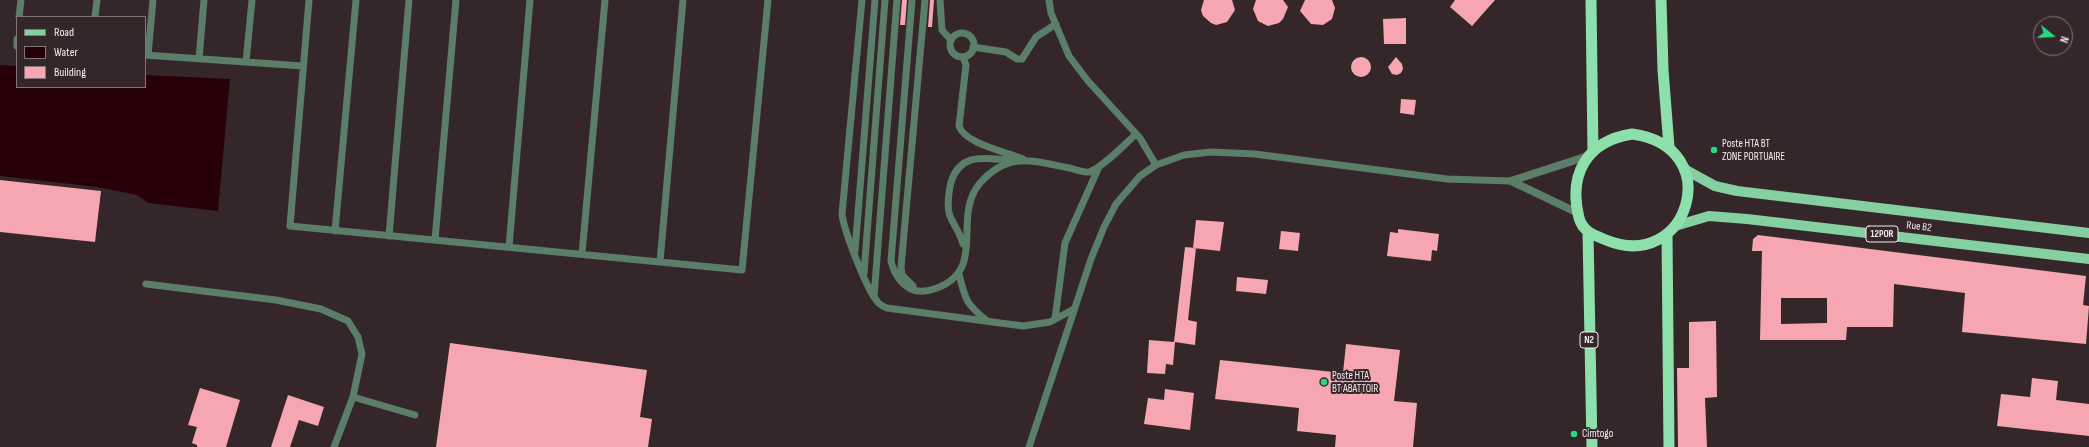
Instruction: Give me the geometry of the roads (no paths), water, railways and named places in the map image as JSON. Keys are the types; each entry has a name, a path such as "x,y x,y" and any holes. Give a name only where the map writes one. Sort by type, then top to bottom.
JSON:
{"highway":[{"name":"N2","path":"1591,0 1591,154"},
{"name":"N2","path":"1661,0 1663,70 1669,147"},
{"name":"N2","path":"1632,134 1648,136 1669,147 1684,169 1688,185 1687,202 1681,218 1675,226 1667,234 1642,246 1625,246 1588,232 1580,221 1578,213 1577,187 1580,170 1591,154 1601,144 1616,137 1632,134"},
{"name":"N2","path":"1588,232 1592,447"},
{"path":"1667,234 1669,447"}],"main road":[{"name":"Rue B2","path":"1684,169 1715,186 1737,191 2089,232"},
{"name":"Rue B2","path":"1675,226 1709,216 1747,219 2089,259"}],"street":[{"path":"1510,181 1591,154"},
{"path":"1510,181 1578,213"}],"lane":[{"path":"19,16 20,0"},
{"path":"95,16 97,0"},
{"path":"153,0 146,55 304,66"},
{"path":"199,59 204,0"},
{"path":"246,62 252,0"},
{"path":"309,0 290,226 742,270 768,0"},
{"path":"335,230 356,0"},
{"path":"389,236 409,0"},
{"path":"435,240 456,0"},
{"path":"509,247 530,0"},
{"path":"582,254 605,0"},
{"path":"660,262 684,0"},
{"path":"862,0 842,214 843,223 874,297 880,305 887,308 1023,326 1050,322 1074,310"},
{"path":"855,253 875,0"},
{"path":"864,275 885,0"},
{"path":"874,297 897,0"},
{"path":"912,0 891,261 899,281 911,289 920,292 949,284 959,274 963,267 966,253 968,213 979,184 1010,161 1036,161 1087,172 1098,169"},
{"path":"920,292 902,275 901,267 925,0"},
{"path":"940,0 942,30 951,40 951,50 956,56 963,57 970,54 973,47 972,39 965,34 957,34 951,40"},
{"path":"1049,0 1056,24 1069,56 1088,81 1136,134 1156,165"},
{"path":"973,47 1006,52 1017,59 1022,58 1036,37 1056,24"},
{"path":"963,57 966,65 960,126 961,132 976,142 1025,161"},
{"path":"1056,319 1065,243 1098,169 1136,134"},
{"path":"1029,447 1094,253 1116,204 1140,176 1156,165 1184,155 1211,152 1255,154 1447,179 1510,181"},
{"path":"966,253 961,234 949,214 948,201 953,176 959,165 969,160 981,159 1025,161"},
{"path":"959,274 964,298 974,311 988,321"},
{"path":"146,284 276,300 321,309 348,321 358,337 362,354 353,397 334,447"},
{"path":"353,397 415,415"}],"water":[{"path":"0,65 16,66 16,88 146,88 146,75 230,79 218,211 148,203 137,195 97,187 0,176"}],"place":[{"name":"Poste HTA BT ZONE PORTUAIRE","path":"1714,150"},
{"name":"Poste HTA BT ABATTOIR","path":"1324,382"},
{"name":"Cimtogo","path":"1574,434"}]}
